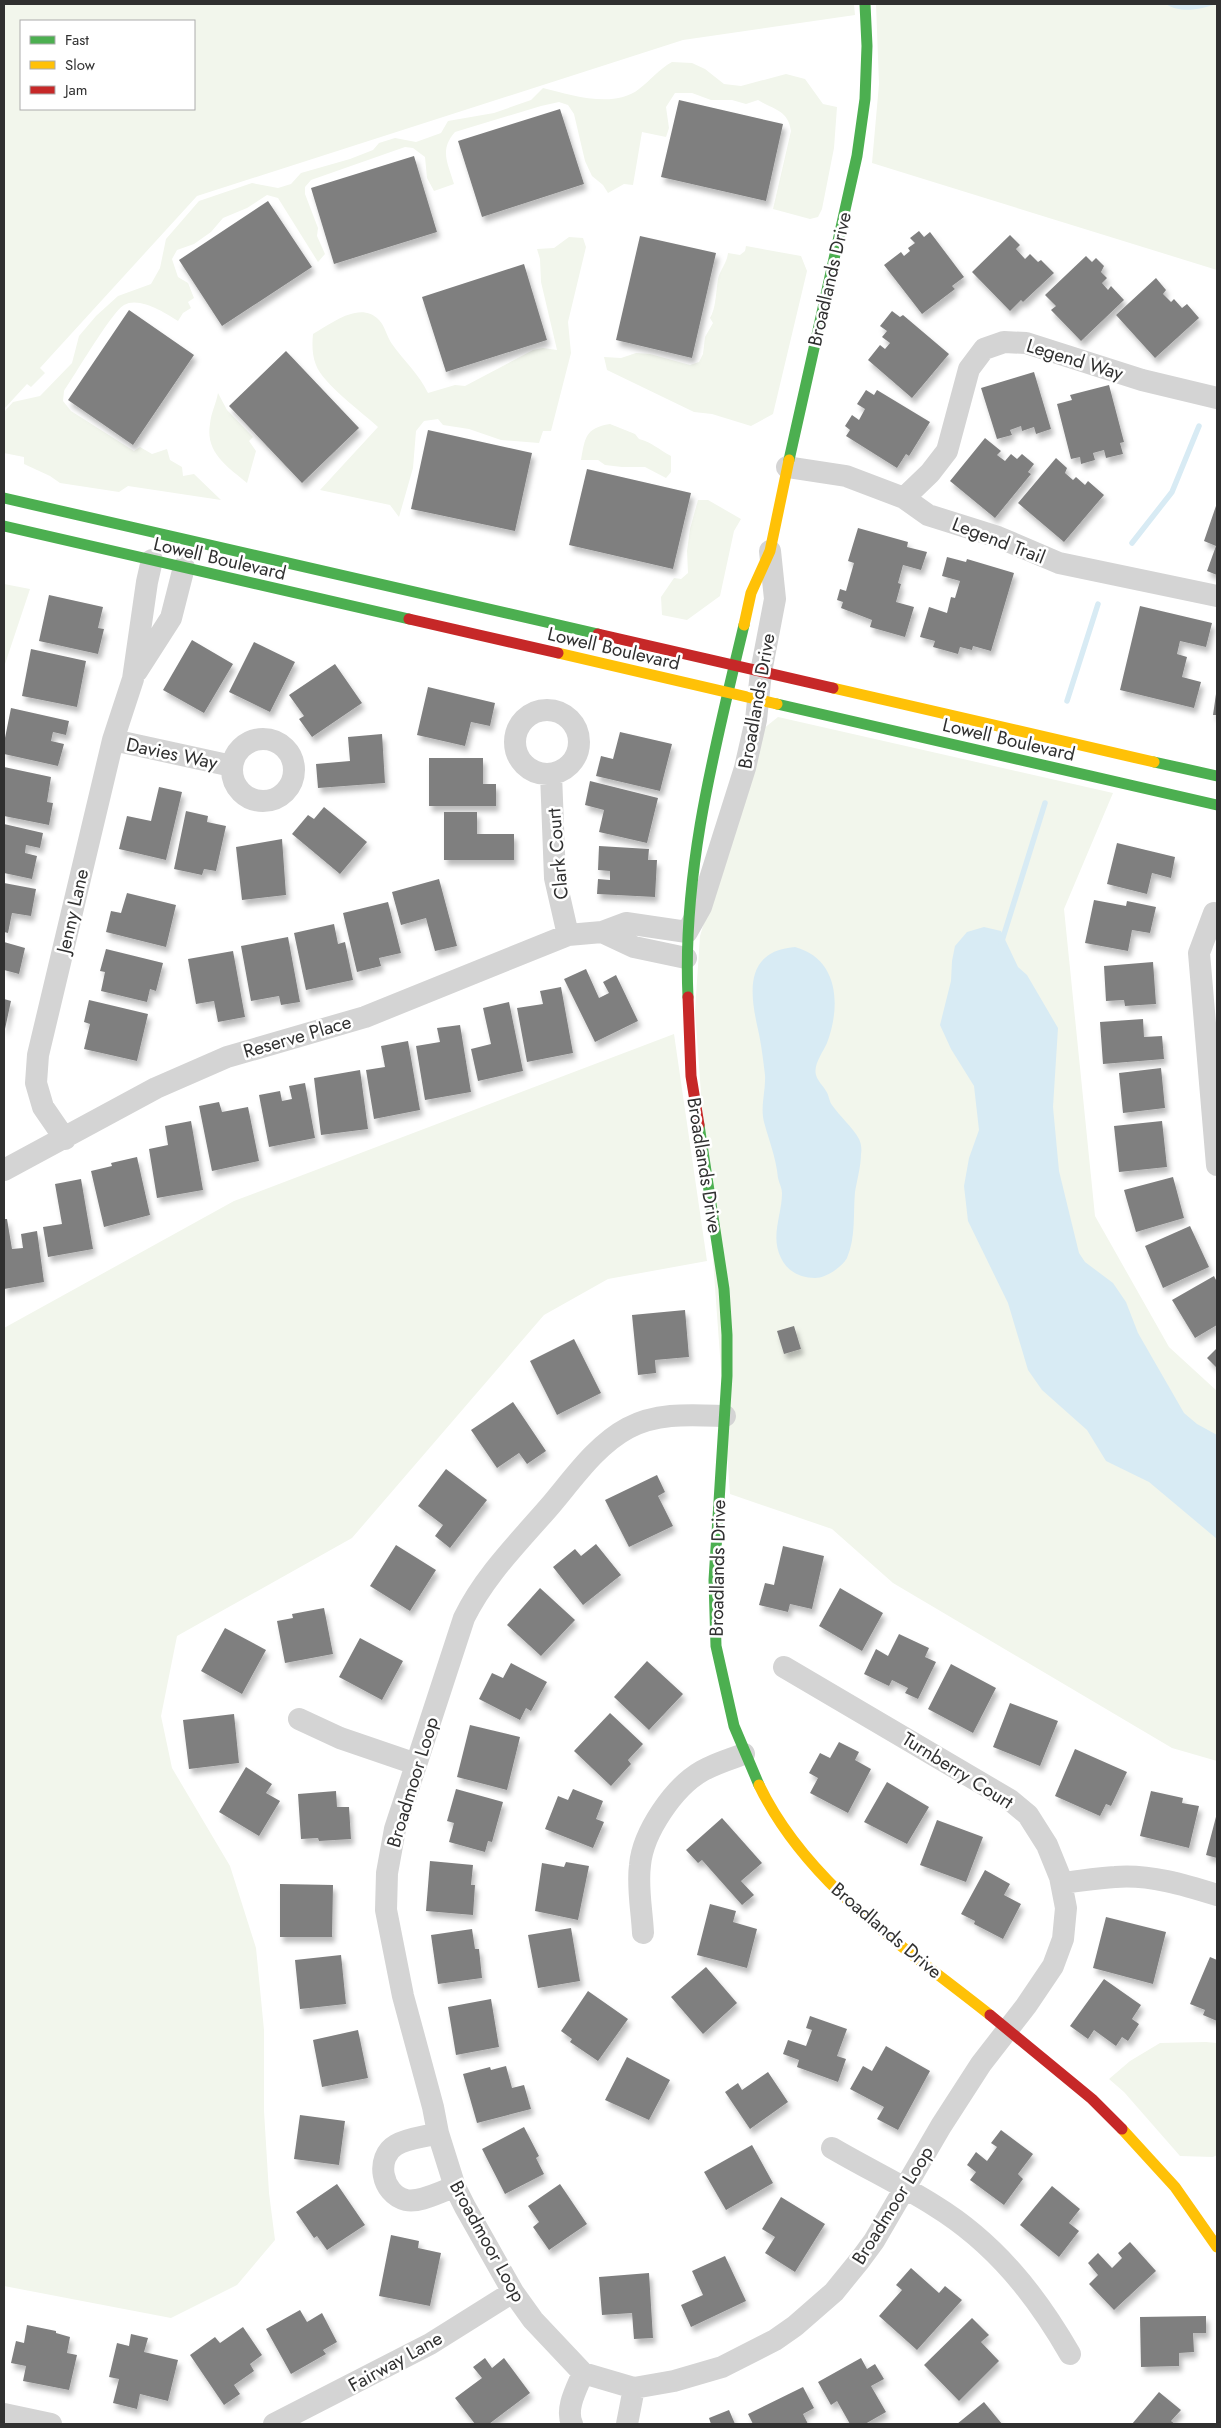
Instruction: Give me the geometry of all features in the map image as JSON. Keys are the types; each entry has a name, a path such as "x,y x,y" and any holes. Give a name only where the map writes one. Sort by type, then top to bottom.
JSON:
{"main road":[{"name":"Broadlands Drive","path":"864,4 867,46 865,99 857,156 770,551 751,593 730,693 710,769 688,902 686,958 691,1076 705,1152 724,1289 727,1335 725,1416 722,1434 714,1580 716,1646 734,1726 744,1754 765,1798 807,1859 850,1904 1008,2029 1092,2099 1141,2148 1175,2187 1217,2247"},
{"name":"Lowell Boulevard","path":"4,498 1217,776"},
{"name":"Lowell Boulevard","path":"4,526 1217,805"}],"street":[{"name":"Legend Way","path":"904,498 930,473 947,450 969,369 984,350 1004,342 1026,343 1142,380 1217,398"},
{"name":"Legend Trail","path":"787,467 846,476 904,498 928,515 998,537 1059,564 1217,596"},
{"name":"Broadlands Drive","path":"687,932 701,907 745,768 756,720 761,672 775,599 770,551"},
{"name":"Jenny Lane","path":"65,1139 43,1107 36,1083 38,1055 113,740 132,679 152,560"},
{"name":"Jenny Lane","path":"132,679 172,618 184,567"},
{"name":"Davies Way","path":"113,740 232,766"},
{"name":"Clark Court","path":"551,774 555,878 568,935"},
{"path":"1214,913 1199,953 1210,1017 1217,1165"},
{"name":"Reserve Place","path":"4,1170 65,1139 156,1088 228,1057 365,1017 568,935 602,932 626,923 687,932"},
{"path":"602,932 634,947 686,958"},
{"name":"Broadmoor Loop","path":"725,1416 678,1414 656,1418 628,1428 600,1450 582,1468 488,1578 474,1598 464,1618 395,1829 387,1873 386,1910 403,1996 438,2133 455,2187 513,2292 533,2320 583,2372 634,2388 681,2379 722,2368 775,2340 795,2326 834,2292 874,2241 941,2126 981,2064 1008,2029"},
{"name":"Turnberry Court","path":"784,1667 1010,1800 1028,1815 1041,1833 1062,1883 1066,1908 1063,1939 1053,1966 1008,2029"},
{"path":"299,1719 340,1738 416,1764"},
{"path":"643,1933 640,1865 642,1855 658,1818 676,1792 690,1779 702,1771 744,1754"},
{"path":"1062,1883 1132,1877 1154,1880 1217,1895"},
{"path":"438,2133 396,2145 386,2160 383,2175 385,2184 398,2197 414,2200 455,2187"},
{"path":"832,2148 935,2206 986,2244 1033,2294 1070,2354"},
{"name":"Fairway Lane","path":"284,2422 430,2344 513,2292"},
{"path":"572,2424 569,2414 583,2372"},
{"path":"627,2424 634,2388"},
{"path":"4,2414 51,2424"}],"shaded area":[{"path":"4,4 854,4 855,15 683,40 197,196 40,368 45,373 31,387 27,384 4,409"},
{"path":"876,4 1217,4 1217,270 872,163 879,84"},
{"path":"1166,4 1217,4 1185,10"},
{"path":"672,62 692,63 705,69 724,84 741,86 786,74 805,79 823,104 837,107 834,148 822,209 818,217 810,219 773,209 791,131 787,119 779,111 758,100 746,104 732,100 711,100 692,93 675,93 666,107 669,128 666,137 642,132 633,185 624,184 608,193 603,185 592,176 585,161 574,114 568,105 559,102 541,106 455,132 447,145 446,151 447,163 454,184 434,191 427,178 425,157 413,148 405,147 311,180 305,187 305,194 318,228 317,236 325,254 318,262 278,198 267,195 247,208 223,218 211,232 194,244 177,250 172,259 178,277 188,283 194,298 188,302 191,308 183,313 178,321 145,304 130,303 118,310 64,391 63,401 71,411 134,451 140,447 152,454 167,449 170,460 182,467 183,476 194,474 221,500 128,486 119,492 60,483 50,476 24,464 24,457 4,453 4,412 13,402 40,396 72,363 79,336 96,316 118,296 151,284 160,268 166,239 199,201 252,183 278,188 291,184 301,173 350,159 373,150 379,143 395,138 416,142 441,133 448,121 494,113 531,100 543,88 592,99 617,98 629,95"},
{"path":"569,237 583,238 586,247 568,322 571,353 551,431 543,431 539,443 501,440 469,429 443,425 438,419 424,421 416,431 413,468 399,517 390,505 320,490 378,427 334,389 320,373 316,365 312,346 313,334 346,316 363,312 371,314 381,322 392,344 416,374 428,393 455,385 465,386 533,350 543,348 557,350 541,282 540,259 537,249 554,248"},
{"path":"746,246 801,256 807,271 773,414 751,426 712,414 694,412 607,370 604,357 621,358 636,353 650,354 690,365 699,362 703,354 705,337 713,323 710,318 715,304 718,279 728,253 740,255 745,251"},
{"path":"218,393 227,410 253,437 249,441 256,451 247,483 226,465 214,451 211,443 209,434"},
{"path":"610,424 635,434 639,439 652,444 671,456 671,472 666,478 645,467 622,467 605,465 598,460 581,460 585,440 591,431"},
{"path":"698,500 708,500 741,519 734,531 720,596 687,620 662,615 661,597 674,578 681,579 688,573 687,551 690,529"},
{"path":"4,584 30,589 4,667"},
{"path":"778,717 1113,793 1064,909 1095,1216 1169,1347 1217,1391 1217,1761 1172,1748 893,1583 832,1529 730,1494 695,1011 700,936 763,729"},
{"path":"984,927 1001,931 1018,967 1027,975 1058,1028 1053,1107 1059,1171 1079,1253 1085,1262 1113,1283 1126,1302 1138,1333 1184,1413 1197,1424 1217,1435 1217,1539 1149,1482 1106,1461 1087,1430 1042,1390 1028,1370 1008,1303 968,1221 964,1186 969,1158 979,1130 974,1086 951,1049 940,1025 951,981 955,946 967,932"},
{"path":"795,947 810,953 821,962 833,986 835,1000 831,1029 815,1071 830,1102 856,1134 861,1148 850,1250 845,1261 838,1268 819,1278 809,1278 790,1270 781,1258 778,1250 776,1234 782,1191 763,1116 765,1075 753,998 755,974 760,964 768,956 779,950"},
{"path":"674,1034 707,1261 608,1279 544,1315 352,1538 177,1636 161,1716 172,1768 230,1866 256,1948 264,2030 264,2111 269,2193 275,2240 237,2285 171,2318 4,2286 4,1328 234,1201"},
{"path":"1160,2043 1217,2043 1217,2155 1213,2157 1180,2156 1124,2092 1109,2079 1130,2061"}],"building":[{"path":"679,100 783,124 766,201 661,177"},
{"path":"560,109 584,184 482,217 458,141"},
{"path":"414,156 437,232 334,264 311,188"},
{"path":"268,201 312,267 222,326 179,260"},
{"path":"919,231 924,237 930,232 964,277 952,286 955,289 922,314 884,265 901,252 904,256 910,251 908,248 915,243 910,238"},
{"path":"1010,235 1020,245 1016,249 1025,259 1030,254 1038,262 1041,260 1054,273 1023,302 1021,300 1010,311 972,272"},
{"path":"640,236 716,253 692,358 616,340"},
{"path":"1086,256 1092,262 1096,258 1104,266 1101,272 1107,278 1102,283 1108,290 1111,286 1124,300 1081,341 1051,310 1056,306 1045,295"},
{"path":"524,264 547,340 446,372 422,297"},
{"path":"1156,278 1166,290 1163,294 1171,302 1174,299 1182,308 1187,304 1199,318 1155,358 1116,315"},
{"path":"129,310 194,355 133,445 68,400"},
{"path":"892,311 900,317 903,315 949,354 912,398 868,360 880,345 885,349 890,343 882,337 887,331 880,326"},
{"path":"286,351 359,428 302,483 229,406"},
{"path":"1034,372 1051,429 1036,434 1034,427 1022,431 1021,426 1010,430 1012,435 997,439 981,388"},
{"path":"1109,385 1124,442 1120,443 1123,454 1106,458 1104,450 1093,453 1095,460 1081,464 1080,457 1071,459 1057,404 1072,400 1070,395"},
{"path":"866,390 874,395 877,390 930,422 909,456 906,454 897,468 846,436 850,430 845,426 852,415 859,420 865,409 857,404"},
{"path":"428,430 532,453 515,531 411,509"},
{"path":"985,438 1001,451 997,455 1005,461 1011,454 1017,459 1022,454 1034,464 1028,472 1031,474 995,518 950,481"},
{"path":"1056,458 1067,468 1065,473 1073,480 1076,477 1085,485 1088,481 1104,495 1064,542 1018,503"},
{"path":"587,469 691,493 673,569 569,545"},
{"path":"1217,503 1217,575 1207,571 1216,546 1204,541"},
{"path":"858,528 908,542 907,547 927,552 921,570 903,565 898,583 901,584 896,602 914,607 905,637 870,627 872,620 841,608 843,602 837,600 840,589 846,591 854,563 848,561"},
{"path":"947,557 966,562 967,559 1014,573 991,651 973,646 972,650 960,647 958,654 933,647 935,641 920,637 929,607 947,613 951,597 955,598 960,581 942,576"},
{"path":"49,595 103,607 98,628 104,629 98,654 39,641"},
{"path":"1140,606 1212,623 1206,647 1180,641 1177,654 1187,657 1182,677 1201,682 1194,708 1120,690"},
{"path":"192,640 233,664 204,713 163,690"},
{"path":"254,642 295,662 270,712 229,692"},
{"path":"31,649 86,661 77,707 22,696"},
{"path":"335,664 362,703 312,737 299,719 304,716 289,695"},
{"path":"428,687 495,703 490,726 471,722 465,746 417,735"},
{"path":"1216,694 1217,715 1213,715"},
{"path":"11,708 69,721 66,735 53,732 51,741 64,744 58,766 4,754 4,743"},
{"path":"620,732 672,744 660,791 596,776 601,756 613,759"},
{"path":"382,734 385,783 318,788 316,764 350,761 348,737"},
{"path":"429,758 483,758 483,784 496,784 496,806 429,806"},
{"path":"4,767 51,777 47,802 53,803 49,825 4,816"},
{"path":"590,781 658,798 647,843 599,832 604,810 585,805"},
{"path":"159,787 182,792 166,860 119,849 127,816 151,821"},
{"path":"324,807 367,842 340,874 292,834 308,815 314,819"},
{"path":"186,811 208,816 207,822 226,826 216,871 204,869 202,875 174,869"},
{"path":"444,812 477,812 477,834 514,834 514,860 444,860"},
{"path":"4,824 43,833 40,848 26,845 25,853 37,856 32,879 4,873"},
{"path":"282,839 286,895 242,900 236,847"},
{"path":"1117,843 1175,857 1171,878 1152,873 1147,894 1107,884"},
{"path":"599,846 649,849 648,860 657,860 655,897 597,894 598,879 610,880 610,871 598,870"},
{"path":"439,879 457,946 435,951 426,918 401,925 392,892"},
{"path":"4,883 36,889 31,916 12,913 8,933 4,932"},
{"path":"127,893 176,905 166,947 106,932 111,911 121,913"},
{"path":"1094,900 1126,906 1127,901 1156,907 1150,933 1132,930 1128,951 1085,943"},
{"path":"388,902 401,953 379,958 381,966 357,972 343,913"},
{"path":"334,924 338,944 345,942 353,980 306,990 294,933"},
{"path":"288,937 300,1002 281,1005 279,996 251,1001 241,946"},
{"path":"4,942 25,948 19,974 4,970"},
{"path":"106,949 163,963 156,991 150,989 147,1002 101,991 105,972 100,971"},
{"path":"233,951 245,1017 218,1022 214,1001 196,1004 188,959"},
{"path":"1153,962 1156,1004 1125,1006 1124,1000 1106,1001 1104,966"},
{"path":"586,969 599,998 609,993 603,982 616,975 638,1021 595,1042 564,979"},
{"path":"561,987 573,1053 527,1062 517,1008 543,1004 540,991"},
{"path":"4,999 11,1001 5,1029 4,1029"},
{"path":"89,1000 148,1014 137,1061 84,1049 90,1024 84,1022"},
{"path":"509,1002 523,1071 478,1081 471,1049 491,1044 483,1008"},
{"path":"1143,1019 1144,1037 1162,1036 1164,1059 1103,1064 1100,1022"},
{"path":"460,1025 471,1092 425,1100 416,1046 440,1042 437,1028"},
{"path":"408,1041 420,1110 374,1119 366,1070 385,1067 381,1046"},
{"path":"1161,1068 1165,1108 1123,1113 1119,1073"},
{"path":"360,1070 368,1129 321,1135 314,1078"},
{"path":"305,1083 315,1138 269,1147 259,1095 280,1091 282,1101 292,1099 289,1086"},
{"path":"219,1102 222,1112 248,1107 259,1161 212,1171 199,1106"},
{"path":"191,1121 203,1190 157,1198 149,1149 168,1145 165,1126"},
{"path":"1162,1121 1167,1167 1119,1172 1114,1126"},
{"path":"137,1157 150,1215 104,1227 91,1171 112,1166 111,1163"},
{"path":"1173,1177 1184,1218 1136,1232 1124,1190"},
{"path":"81,1179 93,1249 48,1257 43,1227 62,1224 55,1184"},
{"path":"4,1219 7,1219 12,1249 23,1248 21,1234 37,1231 44,1282 4,1289"},
{"path":"1190,1226 1209,1267 1163,1288 1145,1246"},
{"path":"1214,1276 1217,1282 1217,1325 1195,1338 1172,1300"},
{"path":"685,1310 689,1357 655,1360 656,1373 638,1375 632,1315"},
{"path":"794,1326 801,1349 784,1354 777,1331"},
{"path":"574,1339 601,1393 557,1415 530,1361"},
{"path":"1217,1348 1217,1368 1207,1358"},
{"path":"513,1402 546,1451 527,1464 519,1453 497,1468 471,1430"},
{"path":"446,1469 487,1500 450,1548 435,1536 443,1525 418,1506"},
{"path":"657,1475 665,1492 658,1496 673,1526 629,1547 605,1500"},
{"path":"596,1544 621,1575 583,1605 553,1567 575,1549 581,1556"},
{"path":"396,1545 436,1570 410,1611 370,1586"},
{"path":"783,1546 824,1556 812,1609 790,1604 788,1612 759,1605 765,1583 774,1585"},
{"path":"540,1588 575,1620 541,1656 507,1625"},
{"path":"840,1588 883,1613 862,1651 819,1626"},
{"path":"324,1608 333,1654 285,1663 277,1621 293,1618 292,1614"},
{"path":"225,1628 266,1650 242,1694 201,1671"},
{"path":"899,1634 929,1648 925,1657 936,1662 918,1699 905,1693 908,1688 892,1680 889,1686 864,1674 876,1649 888,1656"},
{"path":"360,1638 403,1661 382,1700 339,1677"},
{"path":"647,1661 683,1694 649,1730 614,1697"},
{"path":"511,1663 547,1682 531,1711 526,1708 520,1720 479,1699 492,1673 503,1678"},
{"path":"951,1664 996,1688 973,1733 928,1709"},
{"path":"1010,1703 1058,1721 1040,1766 993,1747"},
{"path":"610,1713 643,1744 628,1760 631,1764 611,1786 574,1751"},
{"path":"234,1714 239,1763 189,1769 183,1720"},
{"path":"470,1725 520,1737 507,1790 457,1777"},
{"path":"839,1742 859,1752 855,1760 871,1769 848,1813 810,1793 818,1778 809,1773 820,1753 830,1758"},
{"path":"1075,1749 1127,1772 1111,1806 1106,1804 1100,1816 1055,1796"},
{"path":"246,1767 272,1784 266,1793 280,1801 259,1836 219,1812"},
{"path":"887,1782 929,1807 907,1844 864,1822"},
{"path":"456,1789 503,1802 492,1842 488,1841 485,1852 449,1842 454,1823 447,1821"},
{"path":"573,1789 603,1801 596,1819 604,1822 593,1848 545,1829 558,1796 568,1800"},
{"path":"336,1791 337,1807 349,1807 351,1839 319,1841 318,1838 301,1839 298,1794"},
{"path":"1151,1791 1183,1798 1182,1803 1199,1806 1189,1848 1140,1836"},
{"path":"1217,1813 1217,1858 1206,1855"},
{"path":"722,1818 762,1863 741,1881 754,1895 742,1905 702,1860 698,1863 686,1850"},
{"path":"937,1820 983,1837 966,1882 920,1865"},
{"path":"430,1861 473,1865 471,1885 475,1885 473,1915 426,1911"},
{"path":"566,1862 589,1866 578,1920 535,1911 542,1863 564,1867"},
{"path":"985,1870 1010,1884 1004,1895 1021,1904 1003,1939 974,1924 975,1921 961,1914"},
{"path":"280,1884 333,1885 332,1937 280,1937"},
{"path":"710,1904 736,1911 733,1922 757,1929 747,1968 697,1955"},
{"path":"1106,1917 1166,1932 1153,1984 1093,1968"},
{"path":"571,1928 580,1981 538,1988 528,1935"},
{"path":"472,1929 475,1949 479,1949 482,1978 438,1984 431,1935"},
{"path":"341,1955 346,2004 300,2009 295,1960"},
{"path":"1210,1957 1217,1960 1217,2021 1203,2015 1205,2010 1190,2004"},
{"path":"706,1967 737,2003 703,2034 671,1997"},
{"path":"1104,1979 1141,2005 1132,2019 1139,2024 1128,2041 1122,2037 1116,2046 1094,2030 1088,2039 1070,2026"},
{"path":"588,1991 628,2019 598,2061 570,2042 572,2039 561,2031"},
{"path":"491,1999 499,2047 456,2055 448,2007"},
{"path":"810,2016 847,2029 837,2056 846,2059 838,2082 797,2067 799,2060 783,2054 788,2040 806,2046 812,2030 806,2028"},
{"path":"358,2030 368,2078 322,2087 313,2040"},
{"path":"886,2046 930,2071 898,2130 877,2119 884,2107 850,2089 863,2066 872,2071"},
{"path":"627,2057 670,2080 649,2120 605,2100"},
{"path":"506,2066 512,2088 524,2085 531,2109 477,2123 463,2074 490,2067 491,2070"},
{"path":"768,2072 788,2102 750,2129 725,2092 738,2083 742,2090"},
{"path":"300,2115 345,2121 339,2165 294,2159"},
{"path":"524,2127 539,2156 536,2158 544,2174 505,2194 482,2149"},
{"path":"1001,2130 1033,2154 1018,2174 1023,2179 1004,2205 970,2180 976,2172 967,2165 976,2152 987,2161 997,2147 991,2143"},
{"path":"752,2145 773,2183 726,2210 704,2172"},
{"path":"337,2184 365,2225 327,2250 317,2236 314,2238 296,2212"},
{"path":"560,2184 587,2224 549,2250 533,2227 539,2222 528,2206"},
{"path":"1052,2186 1080,2209 1069,2223 1079,2231 1059,2257 1020,2225"},
{"path":"781,2197 825,2224 795,2272 765,2253 775,2237 762,2229"},
{"path":"391,2235 419,2241 418,2248 441,2253 430,2306 379,2296"},
{"path":"1130,2242 1156,2271 1114,2310 1089,2284 1098,2275 1088,2263 1098,2253 1112,2268 1122,2258 1118,2253"},
{"path":"725,2256 746,2301 691,2327 681,2305 703,2295 692,2271"},
{"path":"911,2268 939,2293 945,2286 962,2300 917,2350 879,2316 902,2290 896,2285"},
{"path":"649,2273 653,2338 634,2339 632,2313 602,2315 599,2277"},
{"path":"300,2310 307,2322 322,2313 337,2342 323,2350 326,2354 291,2374 266,2329"},
{"path":"1206,2316 1206,2333 1193,2333 1194,2352 1179,2353 1179,2366 1141,2367 1140,2317"},
{"path":"972,2318 989,2335 981,2342 999,2361 959,2401 924,2365"},
{"path":"27,2325 56,2331 56,2333 70,2337 67,2353 77,2355 69,2390 23,2381 26,2366 11,2363 16,2341 24,2343"},
{"path":"243,2327 262,2355 250,2364 254,2371 234,2385 240,2394 224,2405 190,2355 215,2337 220,2343"},
{"path":"131,2334 148,2338 144,2352 178,2360 168,2401 140,2394 137,2409 113,2403 119,2379 109,2377 117,2343 129,2346"},
{"path":"485,2358 492,2368 504,2358 530,2393 489,2424 475,2424 455,2398 482,2378 473,2367"},
{"path":"861,2358 867,2369 875,2364 884,2379 871,2386 886,2412 865,2424 850,2424 837,2401 831,2405 818,2382"},
{"path":"803,2387 814,2408 803,2414 808,2424 753,2424 748,2414"},
{"path":"1159,2392 1181,2410 1171,2421 1175,2424 1132,2424"},
{"path":"984,2402 1002,2424 957,2424"},
{"path":"729,2410 735,2424 711,2424 709,2418"}],"waterway":[{"path":"1132,543 1172,492 1199,426"},
{"path":"1067,701 1098,604"},
{"path":"1001,944 1045,803"}],"traffic: fast":[{"path":"789,460 857,156 865,99 867,46 865,4"},
{"path":"4,498 598,634"},
{"path":"4,526 409,619"},
{"path":"688,997 687,950 695,856 712,763 744,625"},
{"path":"777,704 1217,805"},
{"path":"1154,762 1217,776"},
{"path":"699,1125 724,1289 727,1335 727,1376 714,1580 716,1646 734,1726 759,1785"}],"traffic: slow":[{"path":"744,625 751,593 770,551 789,460"},
{"path":"558,653 777,704"},
{"path":"833,688 1154,762"},
{"path":"759,1785 779,1821 804,1854 831,1884 893,1939 990,2015"},
{"path":"1122,2129 1175,2187 1217,2247"}],"traffic: jam":[{"path":"409,619 558,653"},
{"path":"598,634 833,688"},
{"path":"688,997 691,1076 699,1125"},
{"path":"990,2015 1092,2099 1122,2129"}]}
